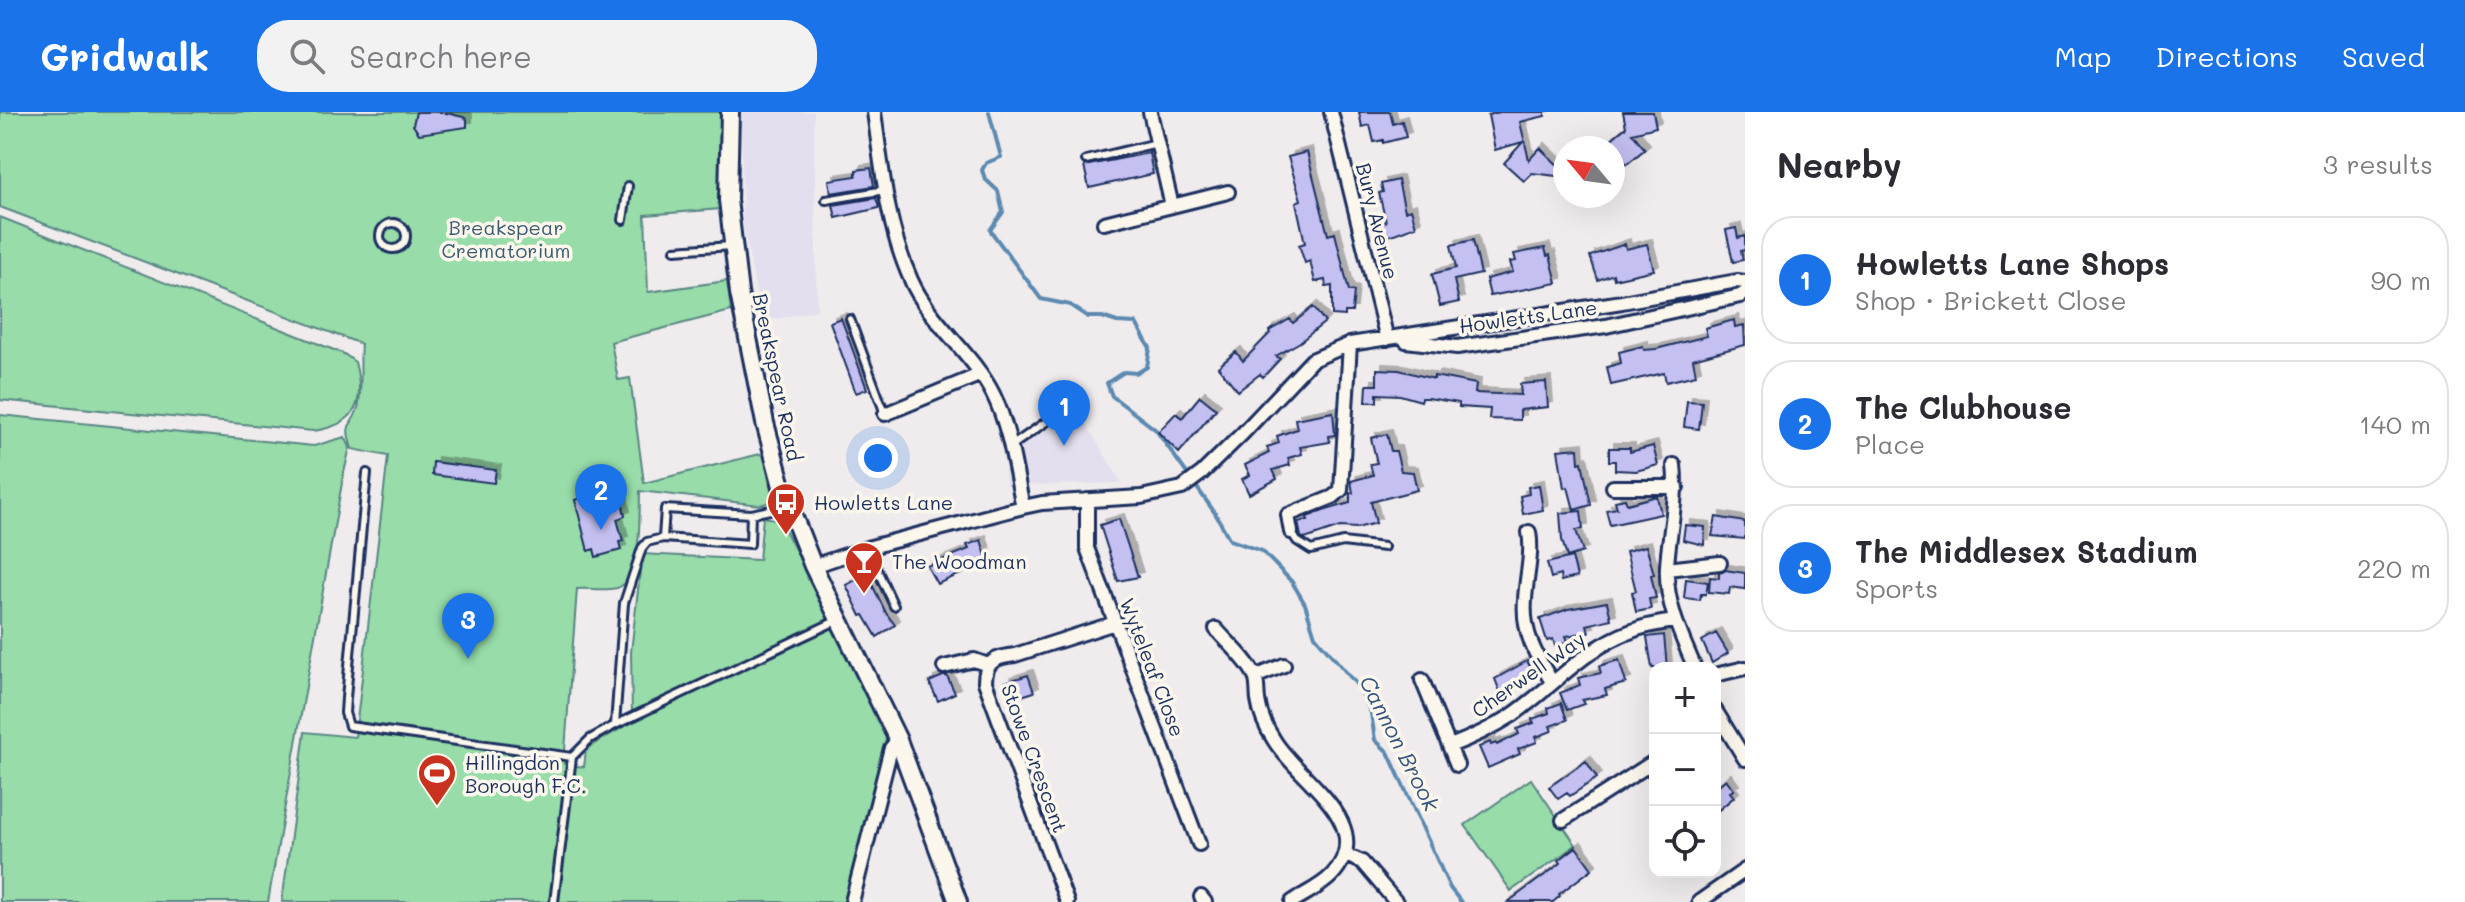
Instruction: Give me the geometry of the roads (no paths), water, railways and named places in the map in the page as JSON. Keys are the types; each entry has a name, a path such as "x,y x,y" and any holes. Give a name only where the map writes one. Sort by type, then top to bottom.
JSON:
{"street":[{"name":"Breakspear Road","path":"730,112 728,200 744,322 765,423 789,506 813,566 898,740 958,902"},
{"path":"874,112 885,190 899,250 926,308 993,394 1010,447 1023,507"},
{"path":"1150,112 1172,206"},
{"name":"Bury Avenue","path":"1331,112 1387,339"},
{"path":"1104,223 1228,192"},
{"name":"Howletts Lane","path":"813,566 867,548 1023,507 1141,497 1173,491 1199,475 1312,360 1350,344 1745,282"},
{"name":"Howletts Lane","path":"1387,339 1457,347 1626,321 1745,293"},
{"name":"Howletts Lane","path":"1622,302 1626,321"},
{"path":"1291,532 1288,515 1333,497 1341,490 1350,344"},
{"path":"885,414 979,375"},
{"path":"1674,465 1677,487 1667,569 1675,621 1692,662"},
{"path":"1613,487 1677,487"},
{"name":"Wyteleaf Close","path":"1087,500 1087,548 1199,844"},
{"path":"1529,532 1532,547 1525,622 1530,642 1552,682"},
{"path":"1667,569 1720,563"},
{"name":"Cherwell Way","path":"1450,746 1495,726 1590,653 1612,640 1632,631 1675,621"},
{"name":"Stowe Crescent","path":"1067,902 985,682 988,665 998,657 1015,655 1115,623"},
{"path":"1216,629 1255,677 1259,705 1280,751 1330,802 1339,815 1347,840 1346,855 1331,876 1292,902"},
{"path":"944,667 974,660 988,665"},
{"path":"1255,677 1284,665"},
{"path":"1721,674 1745,668"},
{"path":"1422,680 1457,765"},
{"path":"1721,723 1745,759"},
{"path":"852,902 891,748 898,740"},
{"path":"1563,820 1649,765"},
{"path":"1346,855 1362,862 1396,902"},
{"path":"1699,902 1745,870"}],"lane":[{"path":"1086,160 1157,143"},
{"path":"623,220 628,186"},
{"path":"826,200 885,190"},
{"path":"395,223 402,226 406,238 402,245 390,248 383,244 380,232 386,225 395,223"},
{"path":"675,250 735,246"},
{"path":"850,319 885,414"},
{"path":"1010,447 1060,412"},
{"path":"367,473 345,708 349,726 572,757"},
{"path":"663,538 665,509 751,514 789,506"},
{"path":"615,725 624,603 642,548 647,542 663,538 750,544 751,514"},
{"path":"1291,532 1297,541 1311,550 1343,542 1384,547"},
{"path":"867,548 894,606"},
{"path":"554,902 572,757 590,739 839,619"}],"waterway":[{"name":"Cannon Brook","path":"989,112 1001,157 986,163 982,170 985,179 998,191 1003,212 990,230 1041,299 1070,305 1088,317 1136,323 1150,348 1147,367 1137,373 1124,372 1107,383 1112,396 1156,430 1215,513 1230,540 1262,551 1292,582 1305,604 1315,636 1358,686 1371,713 1375,740 1388,752 1450,888 1461,902"}],"place":[{"name":"Howletts Lane Shops","path":"1064,446"},
{"name":"The Clubhouse","path":"601,530"},
{"name":"Howletts Lane","path":"786,536"},
{"name":"The Woodman","path":"864,595"},
{"name":"The Middlesex Stadium","path":"468,659"},
{"name":"Hillingdon Borough F.C.","path":"437,807"}],"park label":[{"name":"Breakspear Crematorium","path":"506,238"}]}
